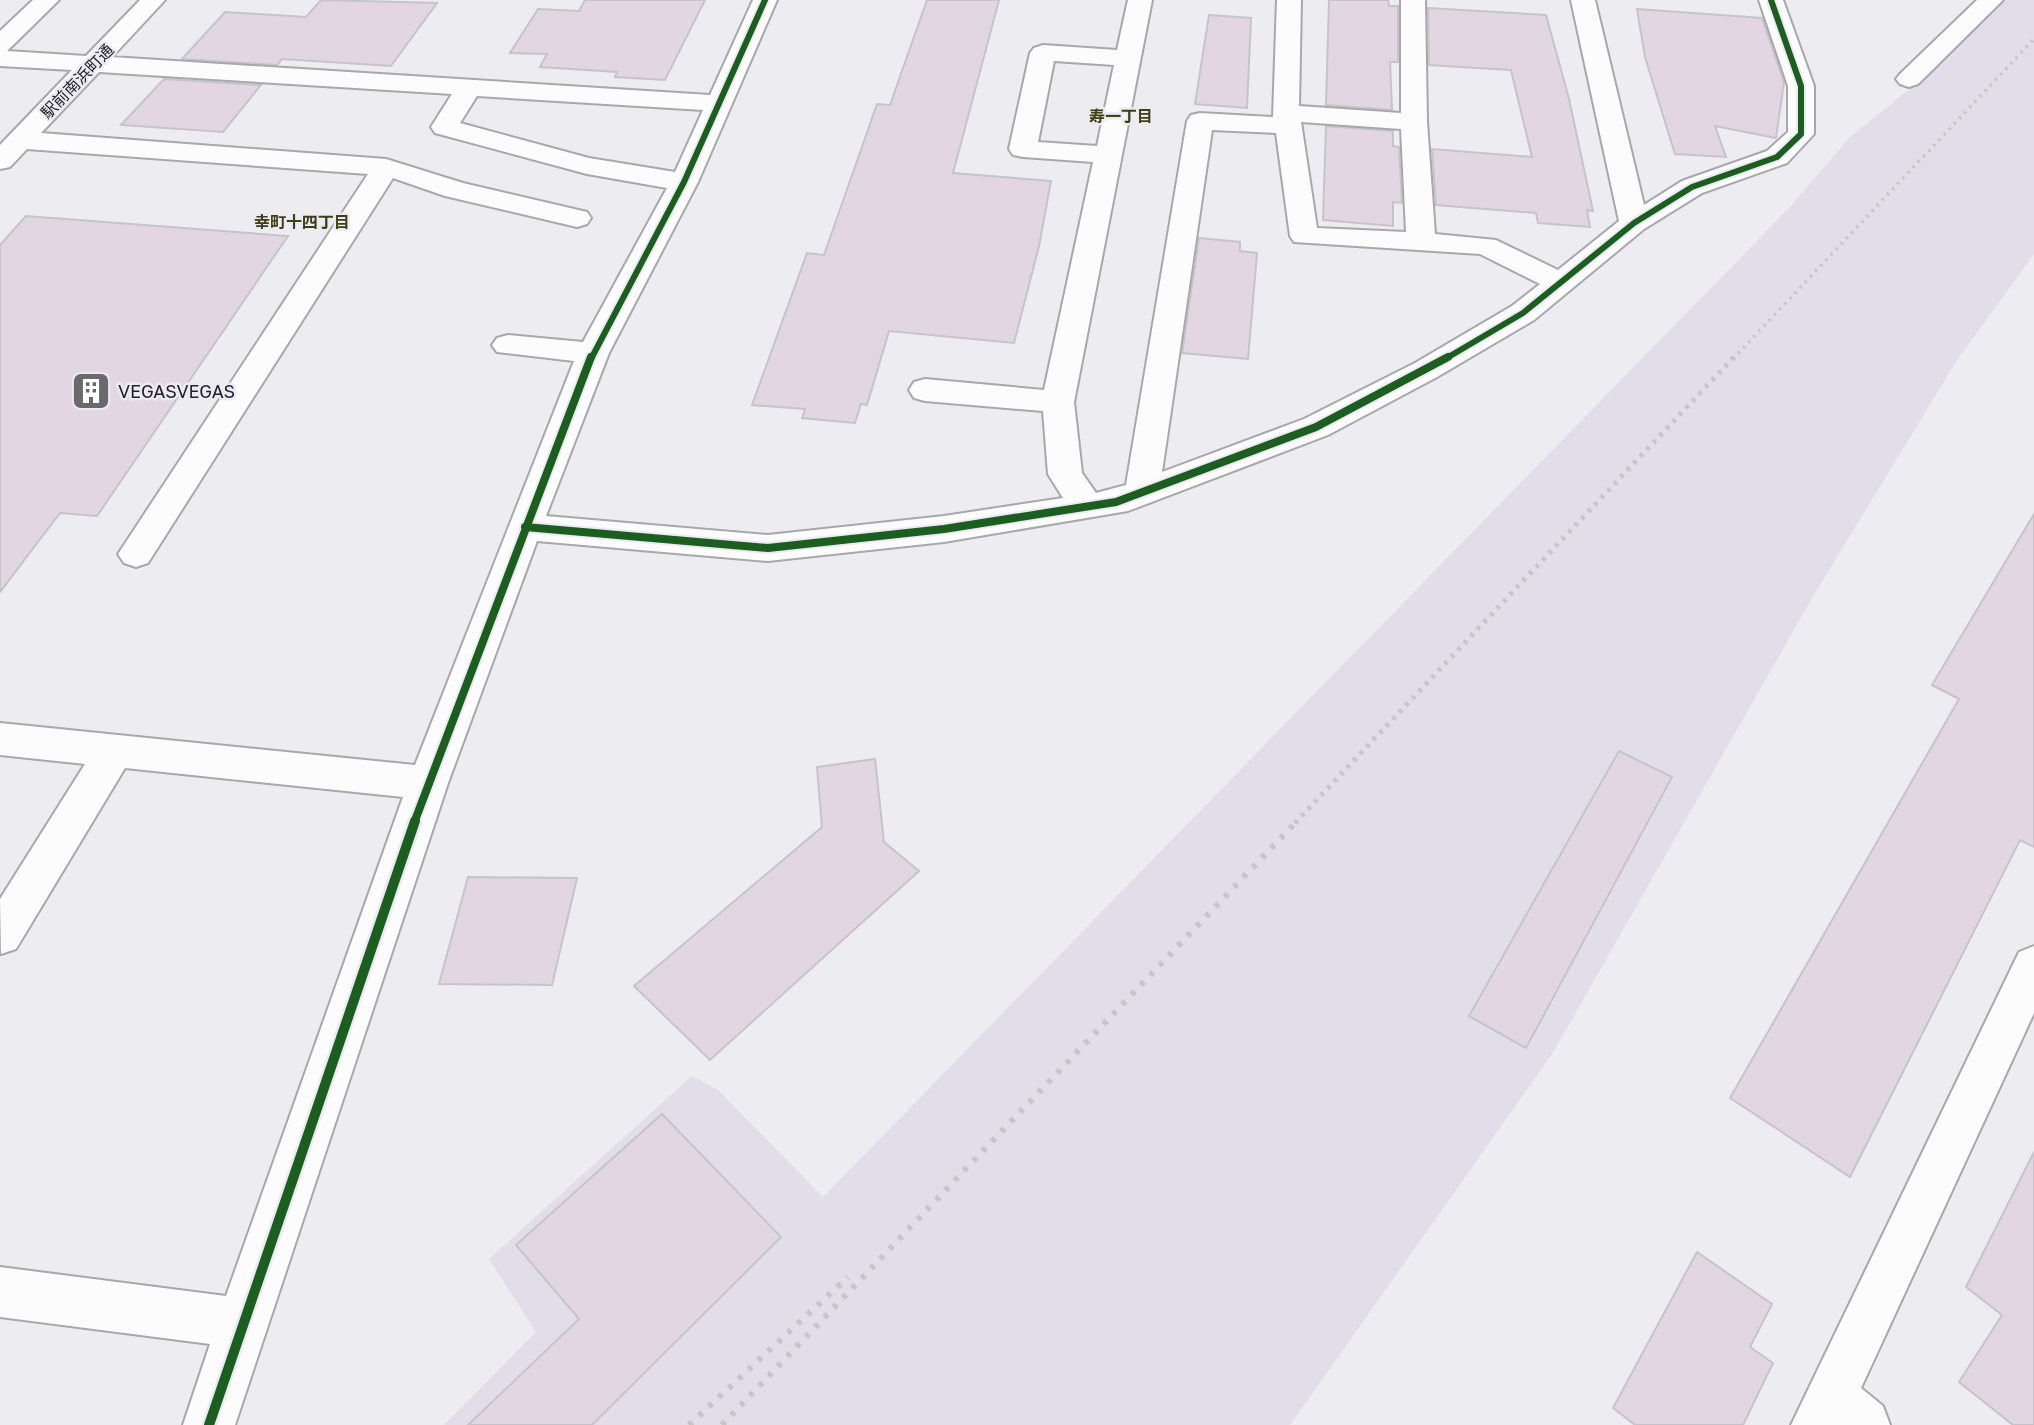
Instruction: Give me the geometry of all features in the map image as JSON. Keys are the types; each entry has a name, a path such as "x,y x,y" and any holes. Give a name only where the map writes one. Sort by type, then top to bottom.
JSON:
{"street":[{"path":"0,45 47,0"},
{"name":"駅前南浜町通","path":"0,161 153,0"},
{"path":"209,1425 428,783 525,527 593,353 684,182 765,0"},
{"path":"1087,506 1065,474 1058,402 1140,0"},
{"path":"1289,0 1287,120 1304,236 1486,246 1561,283"},
{"path":"1413,0 1414,122 1421,242"},
{"path":"1583,0 1634,223"},
{"path":"525,527 768,548 944,529 1116,502 1316,427 1523,313 1634,223 1692,187 1777,157 1801,134 1801,86 1765,0"},
{"path":"1909,79 1991,0"},
{"path":"1108,155 1023,149 1043,53 1128,58"},
{"path":"0,58 718,103"},
{"path":"469,87 444,127 587,166 684,182"},
{"path":"1142,492 1200,121 1414,122"},
{"path":"20,140 386,167 454,190 577,218"},
{"path":"136,554 386,167"},
{"path":"508,345 593,353"},
{"path":"925,390 1058,402"},
{"path":"0,739 428,783"},
{"path":"1,935 115,750"},
{"path":"1837,1415 2034,966"},
{"path":"0,1292 242,1323"}],"shaded area":[{"path":"1996,0 2034,0 2034,254 1957,360 1812,598 1554,1051 1290,1425 444,1425 536,1332 489,1259 692,1076 718,1090 823,1197 1790,207 1849,138 1917,83"}],"building":[{"path":"321,0 437,3 391,66 282,59 277,65 182,59 225,12 306,17"},
{"path":"585,0 705,0 665,80 615,77 617,72 540,67 547,54 510,53 538,9 579,11"},
{"path":"927,0 999,0 953,173 1051,181 1039,246 1014,343 889,331 867,405 861,404 855,423 802,418 805,409 752,405 807,253 824,255 877,104 890,105"},
{"path":"1329,0 1388,0 1389,6 1398,6 1398,62 1390,62 1392,110 1326,105"},
{"path":"1428,8 1546,15 1569,99 1593,211 1587,210 1590,227 1538,223 1536,213 1436,205 1432,149 1532,157 1511,70 1429,65"},
{"path":"1637,9 1762,18 1784,82 1776,138 1715,126 1726,157 1675,154 1645,57"},
{"path":"1209,15 1251,18 1247,108 1195,104"},
{"path":"164,79 261,85 223,132 121,125"},
{"path":"1326,126 1393,131 1393,146 1399,147 1402,203 1393,202 1393,226 1323,220"},
{"name":"VEGASVEGAS","path":"26,216 288,236 97,516 60,513 0,592 0,245"},
{"path":"1199,238 1240,242 1240,251 1257,253 1248,359 1182,353"},
{"path":"2034,514 2034,847 2020,840 1850,1177 1730,1098 1959,699 1932,685"},
{"path":"1619,751 1672,777 1526,1048 1469,1016"},
{"path":"875,759 884,842 919,871 710,1060 634,986 822,827 817,767"},
{"path":"468,877 577,878 552,985 439,984"},
{"path":"662,1114 781,1237 592,1425 468,1425 579,1319 516,1245"},
{"path":"2034,1152 2034,1425 2013,1425 1959,1382 2002,1315 1966,1287"},
{"path":"1697,1252 1772,1304 1750,1347 1773,1363 1743,1425 1635,1425 1613,1408"}],"railway":[{"path":"1733,359 2034,39"},
{"path":"1295,823 1734,357"},
{"path":"722,1425 1297,821"},
{"path":"689,1425 848,1277"}],"cycle path":[{"path":"209,1425 428,783 525,527 593,353 684,182 765,0"},
{"path":"525,527 768,548 944,529 1116,502 1316,427 1426,370 1523,313 1634,223 1692,187 1777,157 1801,134 1801,86 1771,0"}],"place":[{"name":"VEGASVEGAS","path":"91,391"}],"district":[{"name":"寿一丁目","path":"1121,116"},
{"name":"幸町十四丁目","path":"302,222"}]}
